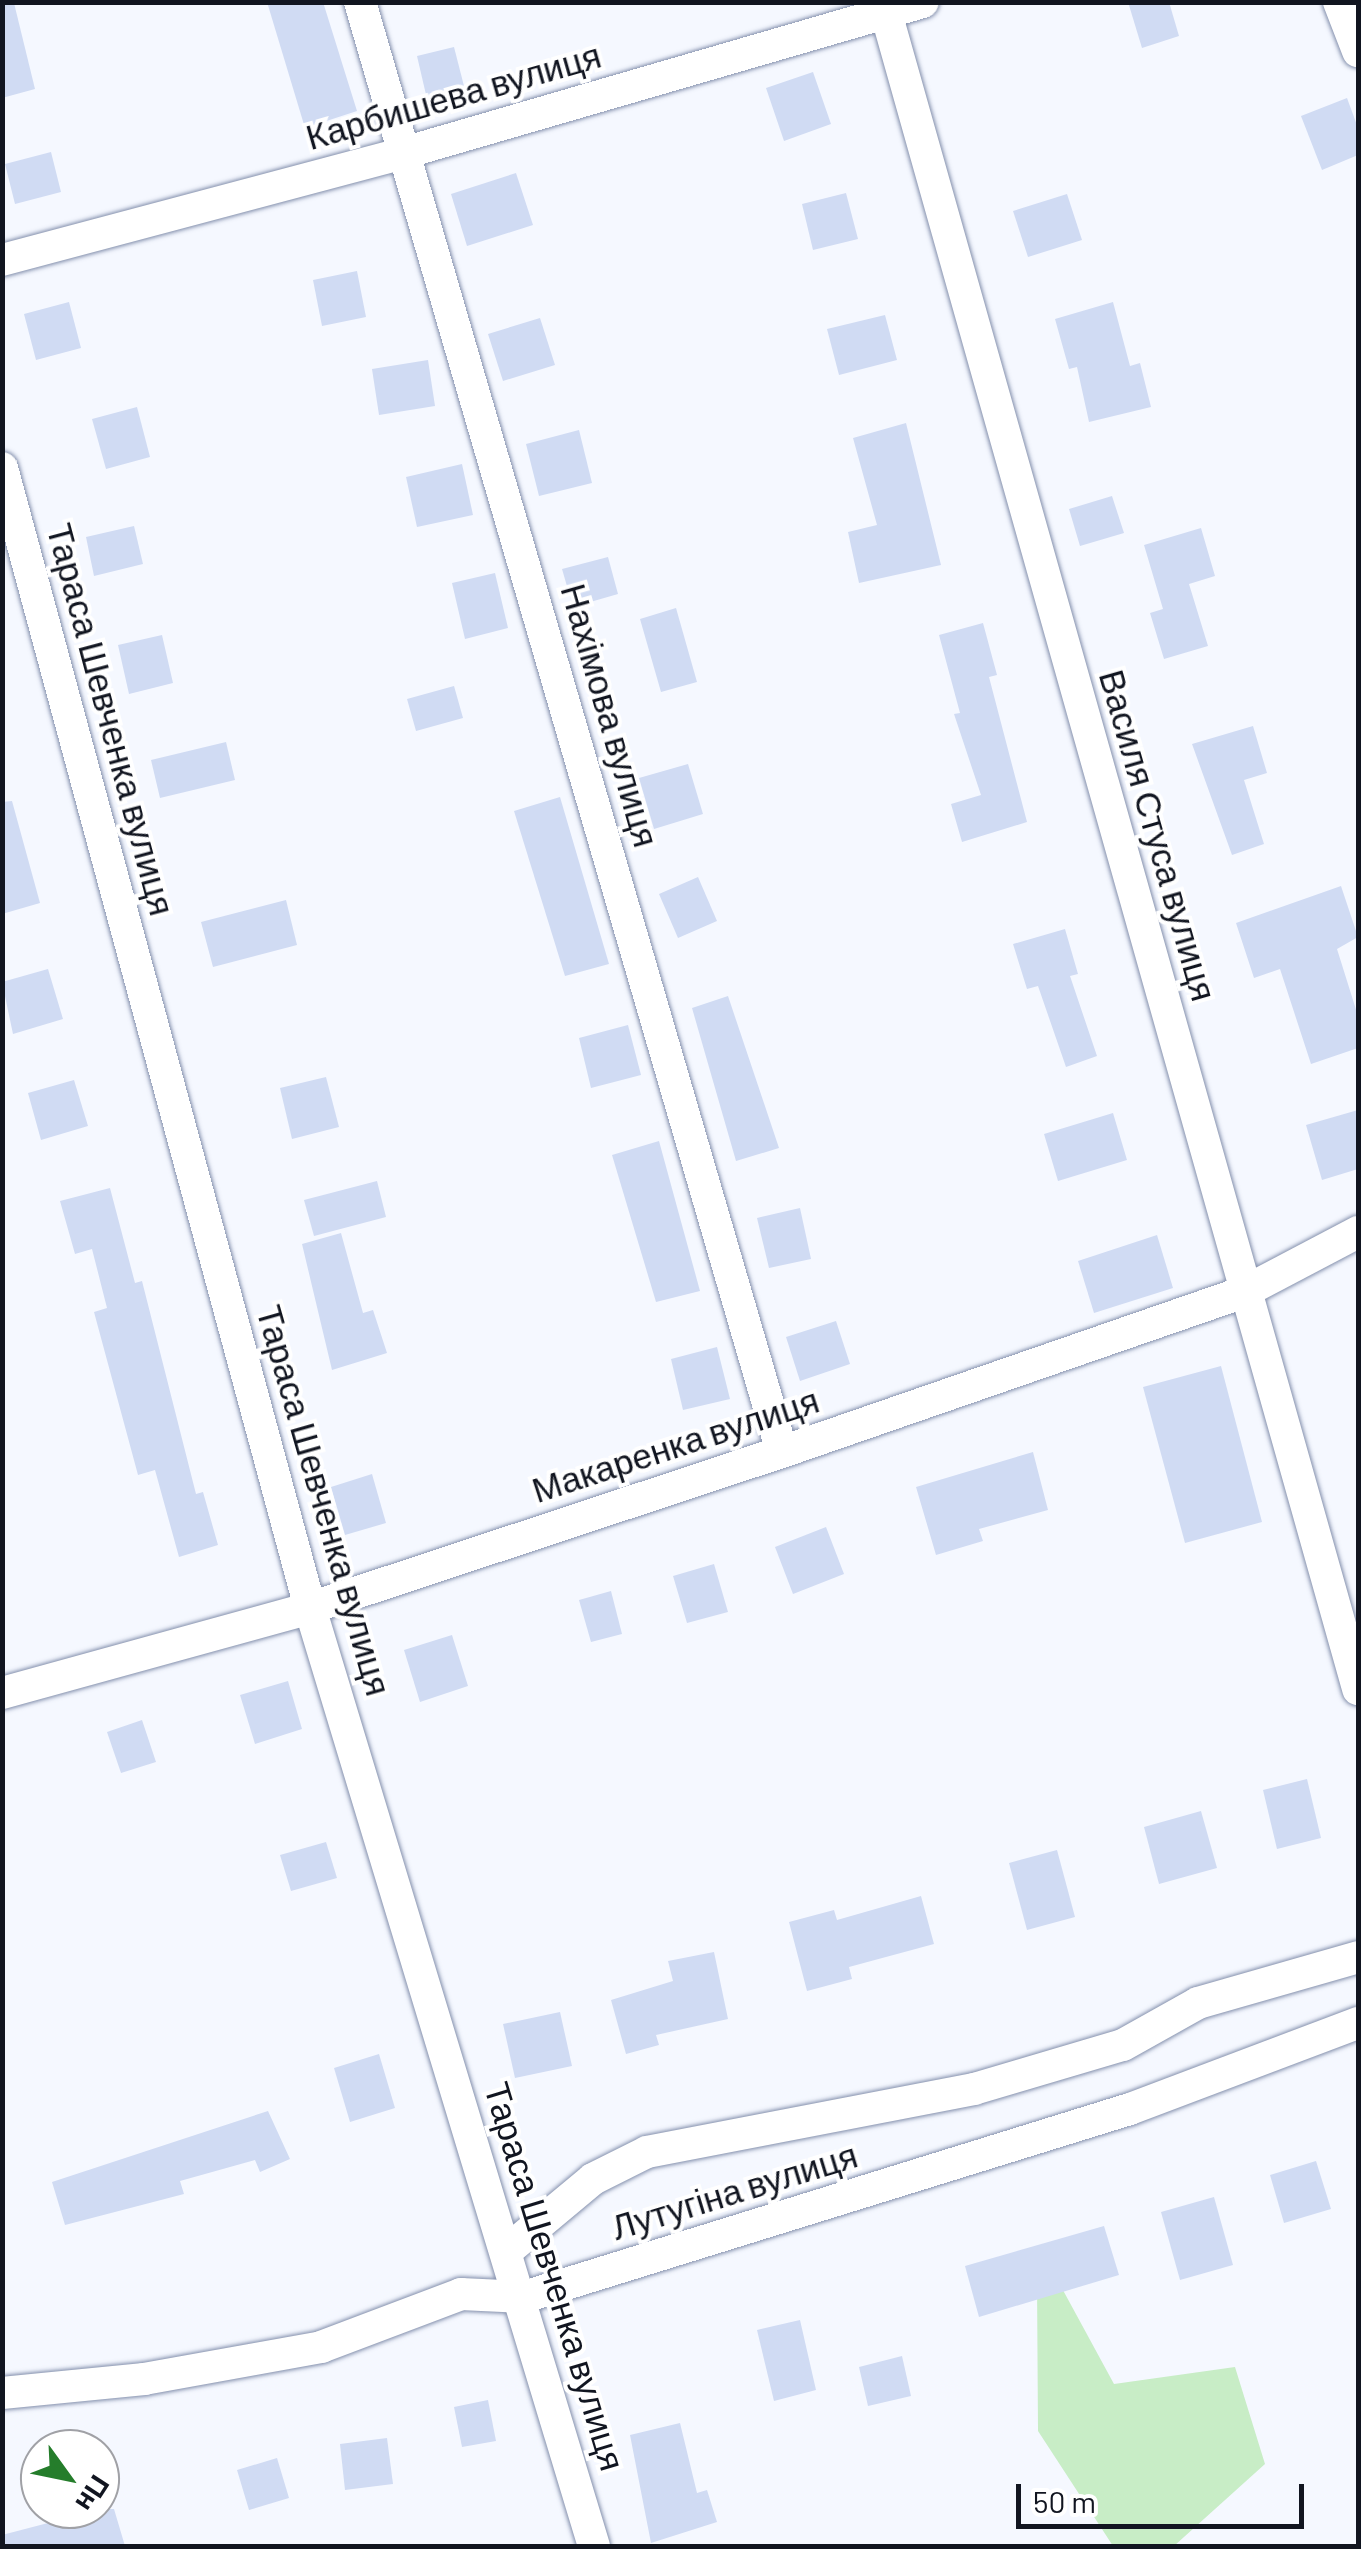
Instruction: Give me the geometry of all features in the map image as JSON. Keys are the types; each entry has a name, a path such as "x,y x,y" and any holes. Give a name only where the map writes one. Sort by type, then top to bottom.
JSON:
{"street":[{"name":"Нахімова вулиця","path":"360,2 407,152 782,1452"},
{"name":"Карбишева вулиця","path":"2,260 407,152 885,8 923,2"},
{"path":"1339,2 1358,50"},
{"name":"Василя Стуса вулиця","path":"885,8 1358,1689"},
{"name":"Тараса Шевченка вулиця","path":"2,468 310,1608 524,2297 594,2546"},
{"name":"Макаренка вулиця","path":"2,1694 310,1608 782,1452 1246,1291 1358,1232"},
{"name":"Лутугіна вулиця","path":"509,2249 593,2179 647,2152 974,2089 1123,2044 1198,2003 1358,1957"},
{"name":"Лутугіна вулиця","path":"2,2392 144,2379 320,2347 461,2294 524,2297 1130,2109 1358,2023"}],"green space":[{"path":"1058,2281 1114,2384 1235,2367 1265,2464 1174,2546 1113,2546 1038,2431 1037,2282"}],"building":[{"path":"267,2 323,2 357,111 305,128"},
{"path":"1128,2 1169,2 1179,36 1142,48"},
{"path":"14,3 35,89 2,98 2,4"},
{"path":"454,47 465,90 427,99 417,56"},
{"path":"813,72 831,124 784,141 766,88"},
{"path":"1347,98 1358,128 1358,155 1322,170 1301,116"},
{"path":"51,152 61,192 15,204 5,164"},
{"path":"516,173 533,225 467,246 451,194"},
{"path":"846,193 858,239 813,250 802,204"},
{"path":"1067,194 1082,240 1028,257 1013,211"},
{"path":"357,271 366,317 322,326 313,280"},
{"path":"69,302 81,348 36,360 24,314"},
{"path":"1113,302 1130,366 1140,363 1151,407 1089,422 1077,367 1069,369 1055,319"},
{"path":"885,315 897,360 839,375 827,329"},
{"path":"540,318 555,365 503,381 488,334"},
{"path":"428,360 435,406 379,415 372,369"},
{"path":"137,407 150,457 106,469 92,419"},
{"path":"906,423 941,565 859,583 848,532 877,525 853,438"},
{"path":"579,430 592,483 539,496 526,444"},
{"path":"462,464 473,515 417,527 406,477"},
{"path":"1112,496 1124,533 1080,546 1069,509"},
{"path":"134,526 143,564 94,576 86,537"},
{"path":"1201,528 1215,576 1189,584 1208,646 1164,659 1150,613 1163,609 1144,545"},
{"path":"608,557 618,594 573,607 562,569"},
{"path":"495,573 508,628 465,639 452,583"},
{"path":"676,608 697,682 661,692 640,619"},
{"path":"983,623 997,675 989,677 1027,822 962,842 951,804 981,795 954,714 960,713 939,635"},
{"path":"162,635 173,683 129,694 118,645"},
{"path":"454,686 463,718 416,731 407,699"},
{"path":"1253,726 1267,773 1244,780 1264,844 1232,855 1192,744"},
{"path":"226,742 235,780 160,798 151,760"},
{"path":"688,764 703,814 654,829 639,778"},
{"path":"560,797 609,964 565,976 514,811"},
{"path":"12,801 40,903 2,914 2,802"},
{"path":"698,877 717,921 678,938 659,894"},
{"path":"1341,886 1358,937 1337,949 1358,1016 1358,1048 1311,1064 1280,969 1254,978 1236,923"},
{"path":"286,900 297,945 213,967 201,922"},
{"path":"1065,929 1078,974 1070,976 1097,1056 1066,1067 1038,986 1027,989 1013,944"},
{"path":"48,969 63,1019 13,1034 2,982"},
{"path":"728,996 779,1148 736,1161 692,1008"},
{"path":"628,1025 641,1075 591,1088 579,1038"},
{"path":"326,1077 339,1127 292,1139 280,1088"},
{"path":"74,1080 88,1126 41,1140 28,1093"},
{"path":"1358,1110 1358,1169 1322,1180 1306,1125"},
{"path":"1113,1113 1127,1160 1058,1181 1044,1134"},
{"path":"659,1141 700,1291 656,1302 612,1155"},
{"path":"377,1181 386,1217 314,1236 304,1200"},
{"path":"110,1188 135,1283 142,1281 196,1494 203,1492 218,1545 179,1557 155,1470 138,1475 94,1312 107,1308 92,1249 75,1254 60,1201"},
{"path":"800,1208 811,1259 769,1268 757,1218"},
{"path":"341,1233 363,1313 373,1310 387,1353 332,1370 302,1244"},
{"path":"1157,1235 1173,1288 1094,1313 1078,1261"},
{"path":"836,1321 850,1364 800,1381 786,1337"},
{"path":"717,1347 730,1399 683,1410 671,1359"},
{"path":"1221,1366 1262,1522 1185,1543 1143,1387"},
{"path":"1033,1452 1048,1510 979,1529 983,1541 936,1555 916,1487"},
{"path":"372,1474 386,1523 345,1535 331,1487"},
{"path":"826,1527 844,1574 793,1594 775,1547"},
{"path":"714,1564 728,1612 687,1623 673,1576"},
{"path":"611,1591 622,1634 591,1642 579,1600"},
{"path":"452,1635 468,1686 420,1702 404,1650"},
{"path":"288,1681 302,1729 255,1744 240,1695"},
{"path":"142,1720 156,1762 121,1773 107,1732"},
{"path":"1307,1779 1321,1838 1277,1849 1263,1790"},
{"path":"1201,1811 1217,1868 1159,1884 1144,1827"},
{"path":"326,1842 337,1878 291,1891 280,1855"},
{"path":"1057,1850 1075,1917 1027,1930 1009,1863"},
{"path":"921,1896 934,1944 849,1967 852,1979 807,1991 789,1922 834,1910 837,1920"},
{"path":"714,1952 728,2019 656,2035 659,2045 626,2054 611,2000 673,1981 668,1961"},
{"path":"560,2012 572,2066 515,2078 503,2024"},
{"path":"379,2054 395,2108 350,2122 334,2068"},
{"path":"268,2111 290,2159 260,2172 255,2160 180,2181 184,2194 65,2225 52,2182"},
{"path":"1316,2161 1331,2209 1284,2223 1270,2175"},
{"path":"1214,2197 1233,2265 1180,2280 1161,2212"},
{"path":"1104,2226 1119,2275 979,2317 965,2266"},
{"path":"800,2320 816,2390 774,2401 757,2330"},
{"path":"902,2356 911,2396 868,2406 859,2367"},
{"path":"488,2400 496,2441 462,2447 454,2407"},
{"path":"680,2423 697,2493 707,2490 717,2522 651,2543 630,2435"},
{"path":"387,2438 393,2484 345,2490 340,2444"},
{"path":"277,2458 289,2498 249,2510 237,2470"},
{"path":"25,2529 120,2529 125,2546 2,2546 2,2535"}]}
